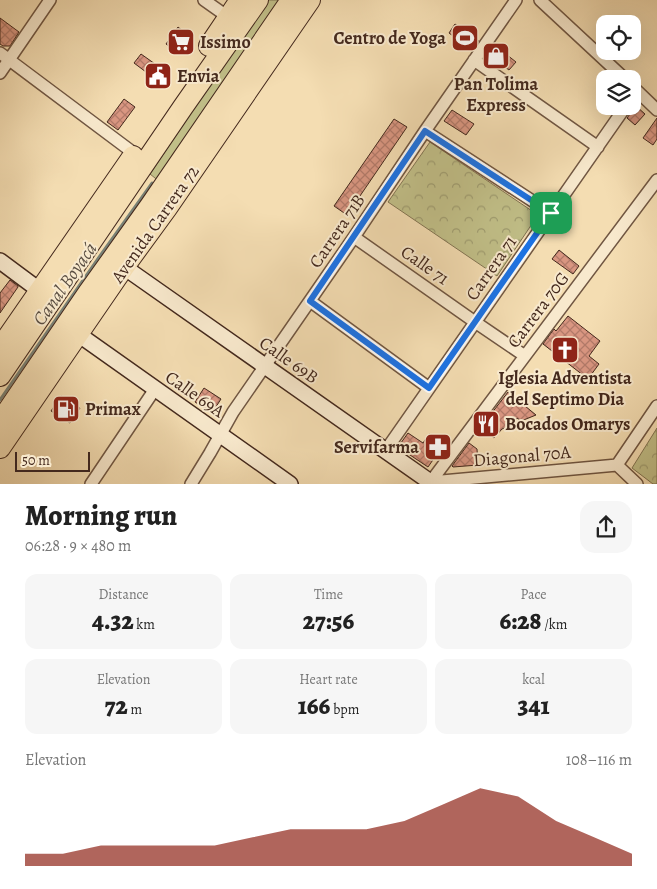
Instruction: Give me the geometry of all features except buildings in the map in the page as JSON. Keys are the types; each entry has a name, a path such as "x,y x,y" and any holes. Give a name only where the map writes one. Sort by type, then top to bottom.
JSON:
{"highway":[{"path":"0,348 240,0"},
{"path":"0,376 258,0"},
{"name":"Avenida Carrera 72","path":"0,422 291,0"},
{"name":"Avenida Carrera 72","path":"0,448 310,0"},
{"path":"259,47 296,20"},
{"path":"84,253 94,213"},
{"path":"124,267 128,236"}],"street":[{"path":"0,73 4,56 50,0"},
{"path":"204,0 228,17"},
{"name":"Carrera 71B","path":"191,484 233,412 516,0"},
{"path":"540,0 614,70"},
{"path":"4,56 135,154"},
{"path":"474,60 598,147"},
{"path":"641,97 657,110"},
{"name":"Carrera 71","path":"386,450 620,115"},
{"path":"425,131 551,213"},
{"name":"Carrera 70G","path":"431,483 657,180"},
{"name":"Calle 71","path":"354,237 525,356"},
{"path":"0,261 39,290"},
{"name":"Calle 69B","path":"124,267 431,483"},
{"path":"310,301 429,388"},
{"name":"Calle 69A","path":"78,334 220,435 279,481"},
{"path":"91,484 155,389"},
{"path":"637,484 617,465 657,406"},
{"name":"Diagonal 70A","path":"431,483 617,465"}],"green space":[{"path":"267,0 283,0 160,182 150,174"},
{"path":"430,142 538,215 497,276 388,202"},
{"path":"657,428 657,484 653,484 632,468"}],"waterway":[{"name":"Canal Boyacá","path":"0,400 152,183"}],"place":[{"name":"Centro de Yoga","path":"465,38"},
{"name":"Issimo","path":"181,42"},
{"name":"Pan Tolima Express","path":"496,56"},
{"name":"Envia","path":"158,76"},
{"name":"Iglesia Adventista del Septimo Dia","path":"565,350"},
{"name":"Primax","path":"66,409"},
{"name":"Bocados Omarys","path":"486,424"},
{"name":"Servifarma","path":"438,447"}],"route":[{"path":"425,131 551,213 429,388 310,301 425,131"}]}
